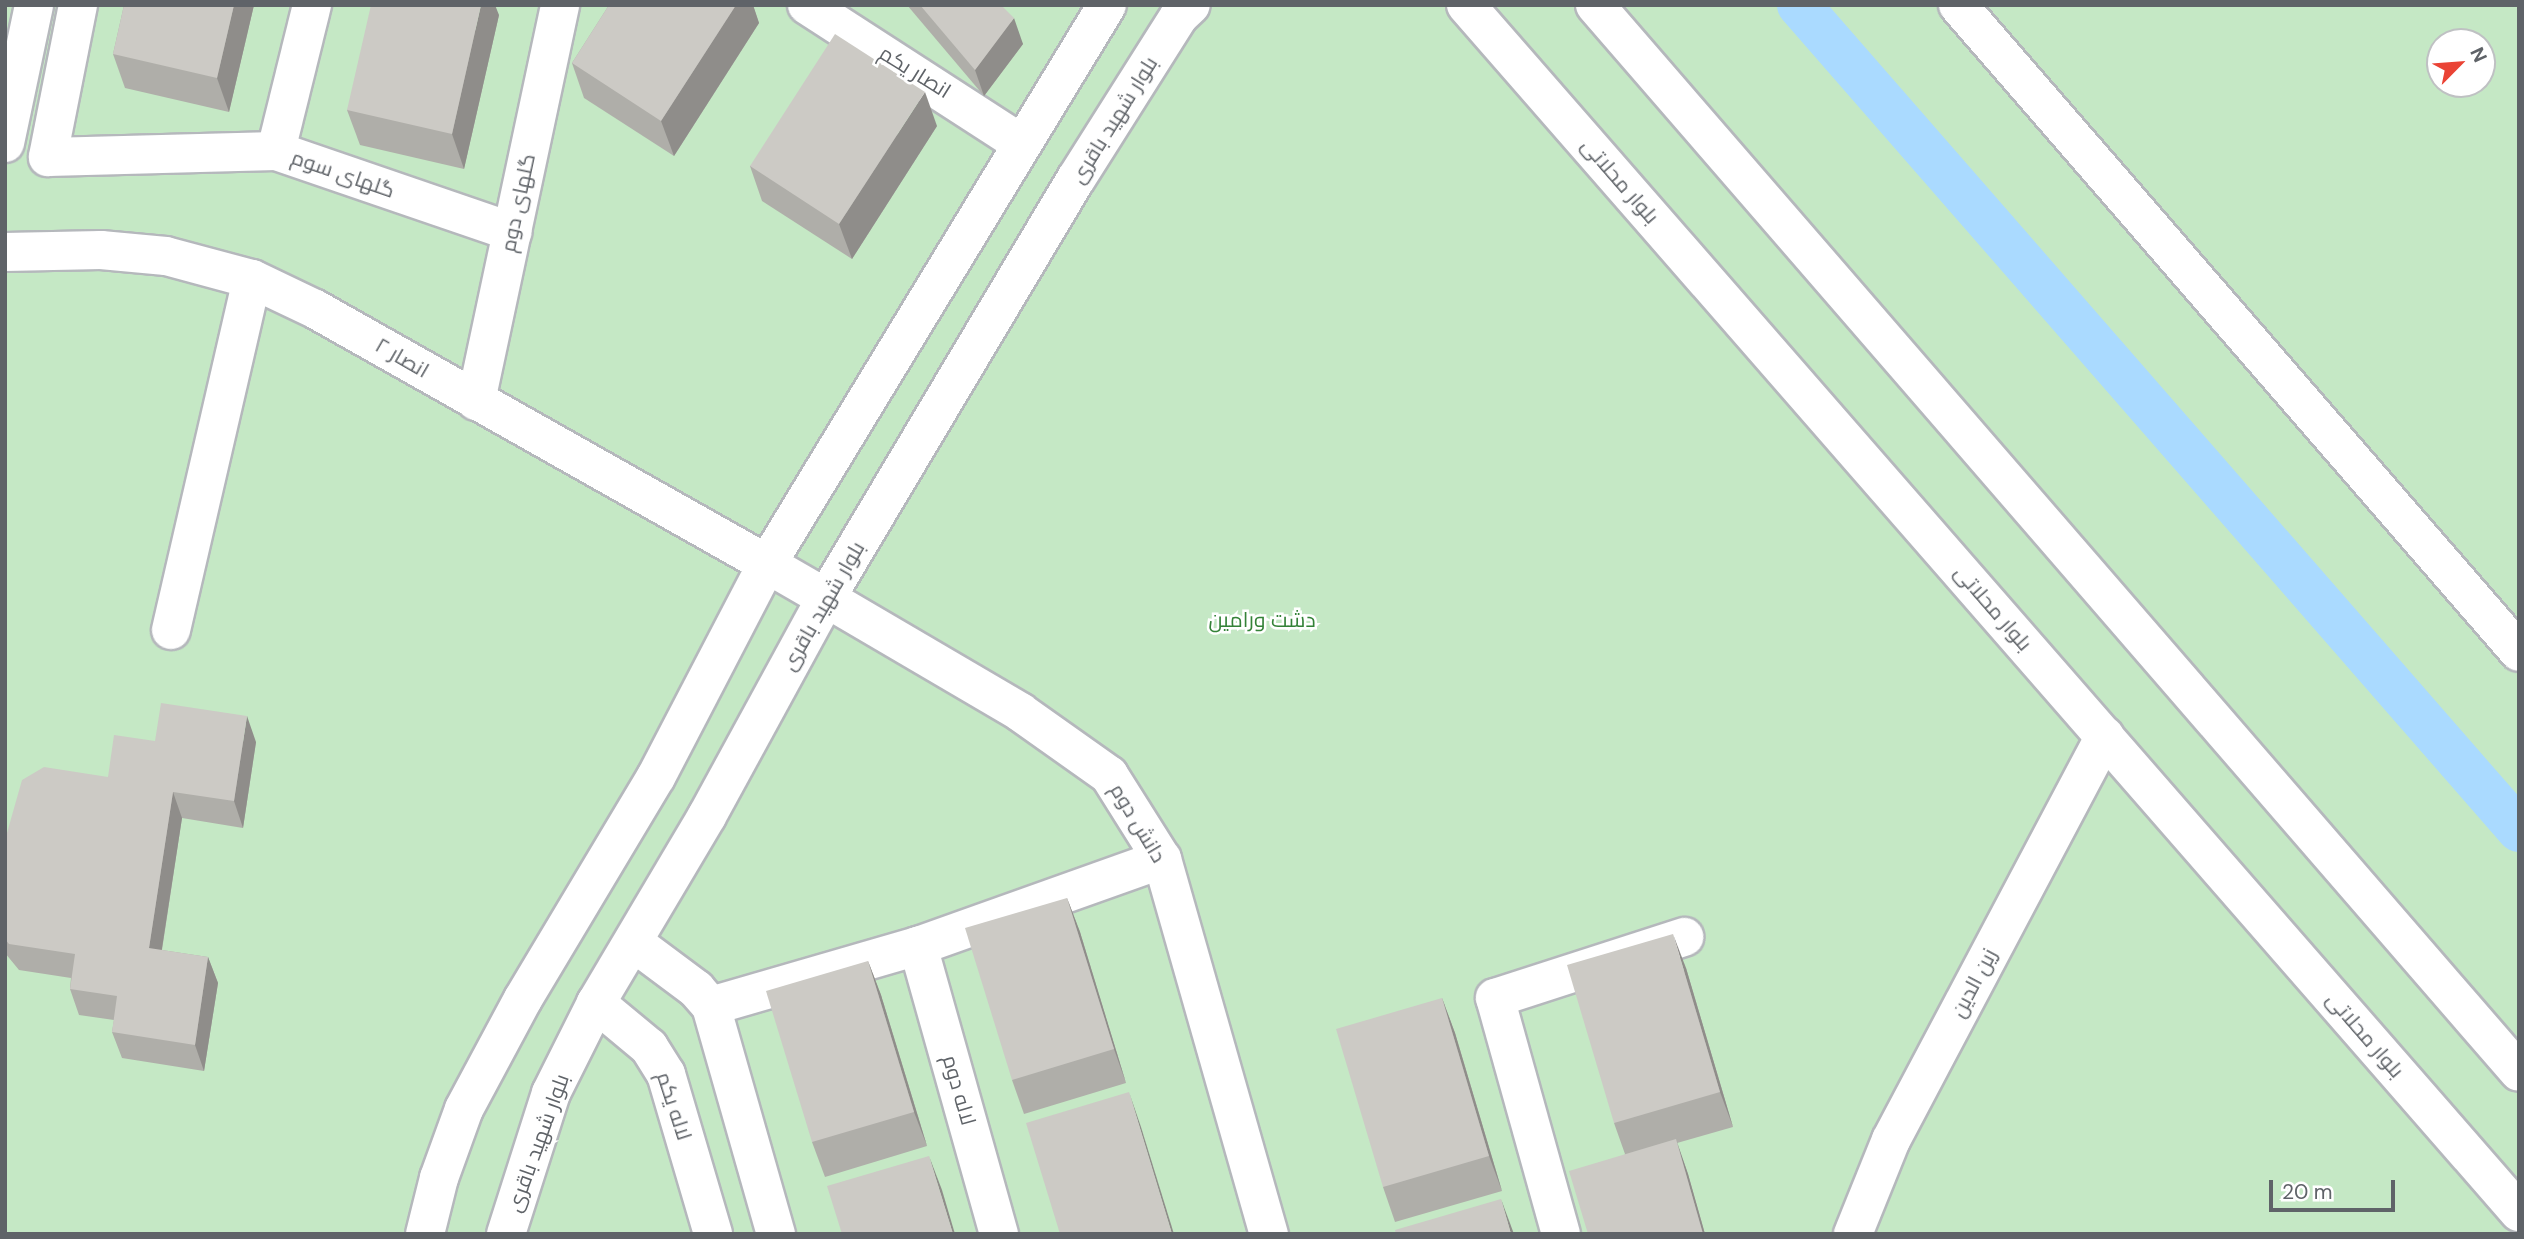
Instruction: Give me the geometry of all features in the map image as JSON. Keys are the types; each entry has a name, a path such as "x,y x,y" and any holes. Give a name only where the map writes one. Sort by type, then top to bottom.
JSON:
{"street":[{"path":"5,143 34,5"},
{"path":"78,5 48,157 276,151"},
{"name":"گلهای سوم","path":"312,5 276,151 512,232"},
{"name":"گلهای دوم","path":"476,401 560,5"},
{"name":"انصار یکم","path":"807,5 1020,143"},
{"path":"425,1234 439,1178 464,1109 523,999 656,777 767,565 1020,143 1107,5"},
{"name":"بلوار شهید باقری","path":"506,1234 551,1093 596,1003 826,598 1076,179 1179,16 1191,5"},
{"name":"بلوار محلاتی","path":"1466,5 2519,1212"},
{"path":"1595,5 2519,1072"},
{"path":"1958,5 2519,652"},
{"name":"انصار ۲","path":"5,252 101,250 166,256 252,279 315,309 767,565"},
{"path":"170,630 252,279"},
{"name":"دانش دوم","path":"767,565 1020,712 1109,775 1162,859 1269,1234"},
{"name":"زین الدین","path":"1853,1234 1891,1140 2105,736"},
{"path":"710,1006 918,946 1162,859"},
{"path":"1561,1234 1495,998 1684,937"},
{"path":"633,942 696,989 710,1006 776,1234"},
{"name":"لاله دوم","path":"918,946 999,1234"},
{"name":"لاله یکم","path":"596,1003 649,1047 666,1074 713,1234"}],"green space":[{"name":"دشت ورامین","path":"5,5 2519,5 2519,1234 5,1234"}],"building":[{"path":"124,5 234,5 217,78 113,54"},
{"path":"371,5 481,5 452,134 347,110"},
{"path":"609,5 736,5 661,121 572,63"},
{"path":"920,5 1001,5 1014,18 975,70"},
{"path":"835,34 925,92 839,224 750,166"},
{"path":"161,703 247,716 234,801 173,792 149,948 208,957 195,1045 112,1032 117,996 70,989 75,954 9,944 5,939 5,840 22,780 44,767 108,777 114,735 155,741"},
{"path":"1067,898 1114,1049 1012,1080 965,928"},
{"path":"1673,934 1720,1092 1614,1123 1567,965"},
{"path":"868,961 914,1112 812,1142 766,991"},
{"path":"1442,998 1489,1156 1383,1187 1336,1029"},
{"path":"1129,1092 1172,1234 1060,1234 1026,1123"},
{"path":"1676,1139 1703,1234 1588,1234 1569,1171"},
{"path":"929,1156 953,1234 842,1234 827,1186"},
{"path":"1501,1199 1511,1234 1396,1234 1395,1230"}],"waterway":[{"path":"1799,5 2519,830"}]}
